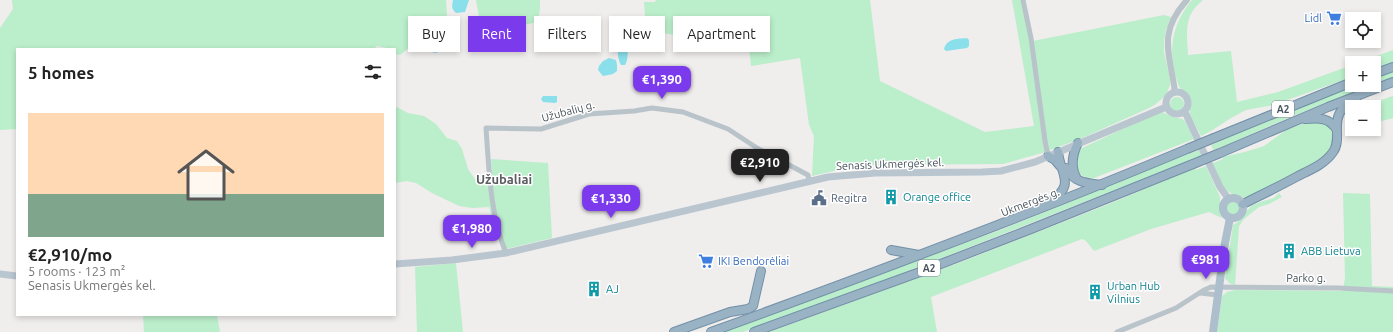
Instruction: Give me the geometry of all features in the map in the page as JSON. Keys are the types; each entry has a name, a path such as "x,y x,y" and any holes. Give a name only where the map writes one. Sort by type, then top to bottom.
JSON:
{"highway":[{"path":"1381,71 1393,67"},
{"name":"A2","path":"754,332 994,243 1193,164 1362,93 1393,82"},
{"name":"Ukmergės g.","path":"711,332 922,255 1037,211 1345,85"},
{"path":"1243,204 1270,192 1326,160 1336,148 1339,115 1341,111 1362,93"},
{"path":"1296,120 1323,118 1330,122 1337,130"},
{"path":"1078,144 1074,152 1072,168 1078,181"},
{"path":"1037,211 1057,197 1064,187 1065,176 1058,152"},
{"path":"1058,152 1068,173 1078,181 1103,185"},
{"path":"1048,156 1061,166"},
{"path":"890,250 922,255"},
{"path":"674,332 730,312 748,309 753,306 761,272"}],"main road":[{"path":"1185,112 1178,115 1168,110 1166,107 1166,99 1175,92 1181,93 1186,97 1187,106 1185,112 1220,187 1228,198"},
{"name":"Senasis Ukmergės kel.","path":"396,264 456,260 506,253 809,181 856,174 1001,171 1021,166 1048,156 1166,107"},
{"path":"1228,198 1237,198 1243,204 1243,211 1240,216 1230,218 1225,214 1223,211 1223,204 1228,198"},
{"path":"1213,332 1225,243 1230,218"},
{"path":"0,274 16,276"}],"street":[{"path":"1023,0 1031,38 1048,156"},
{"path":"1175,92 1167,41 1174,19 1187,0"},
{"name":"Užubalių g.","path":"506,253 499,233 490,194 486,128 541,129 589,114 652,108 679,111 691,114 728,129 757,148 808,175 809,181"},
{"name":"Parko g.","path":"1118,332 1176,308 1211,287 1218,291 1339,288 1393,290"}],"green space":[{"path":"12,0 446,0 447,16 408,16 408,48 400,55 396,54 396,48 377,46 375,48 16,48 16,129 0,130 0,28 13,9"},
{"path":"476,0 540,0 540,13 538,16 534,16 533,23 526,24 526,16 479,16"},
{"path":"657,0 870,0 880,81 985,132 1034,126 1012,0 1025,0 1033,41 1164,15 1171,17 1164,41 1164,52 1170,85 1166,95 1149,108 1080,139 1042,153 1003,164 873,165 842,169 812,176 814,136 809,125 800,58 751,66 750,52 770,52 770,16 673,16 673,35 665,34 665,16 645,16 644,2 654,2"},
{"path":"1192,0 1203,0 1192,12 1189,18 1187,32 1188,55 1231,51 1237,102 1278,92 1345,68 1345,79 1273,105 1246,110 1201,136 1190,114 1189,99 1178,84 1173,61 1172,50 1175,29"},
{"path":"1393,50 1393,62 1381,66 1381,56 1377,56"},
{"path":"1393,72 1393,78 1381,82 1381,76"},
{"path":"1345,89 1345,92 1355,92 1295,115 1219,149 1213,150 1211,145 1216,143 1215,141 1302,105"},
{"path":"1393,96 1393,118 1381,121 1381,100"},
{"path":"1174,97 1180,97 1184,101 1184,107 1180,111 1174,111 1170,107 1170,101"},
{"path":"396,107 408,113 424,116 436,124 447,138 457,141 462,149 468,169 475,179 492,182 491,159 548,163 552,238 502,250 489,207 472,208 459,206 432,193 416,183 407,181 396,183"},
{"path":"1162,112 1185,121 1194,139 1094,178 1089,178 1076,171 1075,157 1082,148"},
{"path":"1307,122 1325,122 1334,131 1333,148 1320,161 1251,197 1236,196 1230,193 1221,183 1211,164 1223,159 1222,157 1264,146 1286,130"},
{"path":"1199,150 1202,155 1191,160 858,291 743,332 723,332 1003,229 1188,153 1189,154"},
{"path":"1206,166 1220,197 1222,218 1209,212 1151,229 1094,251 1086,241 1082,239 931,297 937,332 769,332 956,264 1104,206 1195,168 1196,170"},
{"path":"1279,193 1282,197 1269,204 1259,207 1244,219 1239,226 1235,285 1228,282 1225,278 1233,225 1238,222 1251,206 1274,198"},
{"path":"1343,193 1370,194 1372,286 1393,287 1393,332 1217,332 1222,296 1227,292 1235,290 1343,291 1345,277"},
{"path":"1233,200 1239,202 1241,208 1239,214 1233,216 1227,214 1225,208 1227,202"},
{"path":"456,263 463,332 417,332 415,267"},
{"path":"143,316 217,316 220,332 144,332"}],"water":[{"path":"453,0 469,0 465,12 456,13 453,10"},
{"path":"967,38 969,40 969,46 967,48 946,51 944,49 945,45 950,41"},
{"path":"628,52 627,62 625,65 621,65 618,53"},
{"path":"609,58 616,60 617,71 613,74 603,76 598,70 599,66 603,61"},
{"path":"543,96 557,96 557,102 543,102 541,99"}],"place":[{"name":"Lidl","path":"1334,18"},
{"name":"Orange office","path":"891,197"},
{"name":"Regitra","path":"819,198"},
{"name":"ABB Lietuva","path":"1289,251"},
{"name":"IKI Bendorėliai","path":"706,261"},
{"name":"AJ","path":"594,289"},
{"name":"Urban Hub Vilnius","path":"1095,292"}],"district":[{"name":"Užubaliai","path":"504,179"}]}
